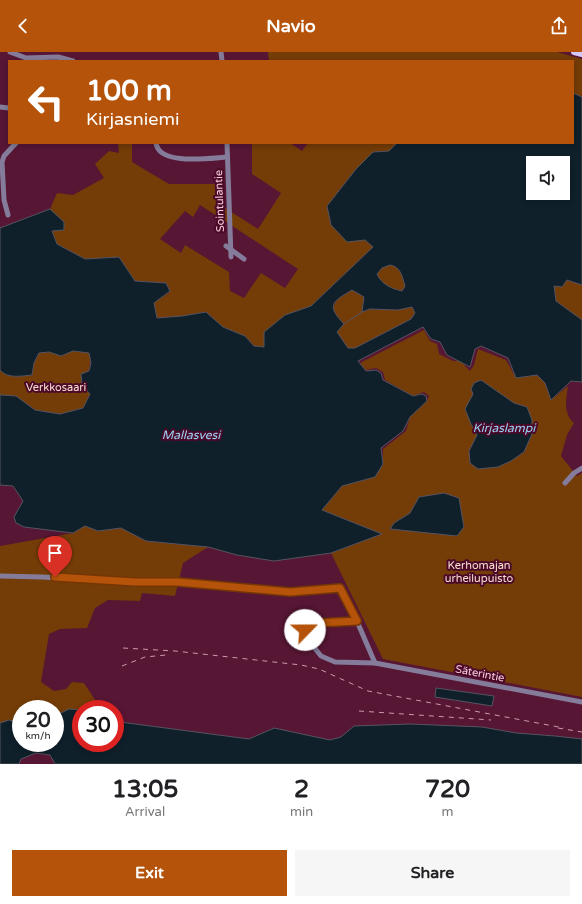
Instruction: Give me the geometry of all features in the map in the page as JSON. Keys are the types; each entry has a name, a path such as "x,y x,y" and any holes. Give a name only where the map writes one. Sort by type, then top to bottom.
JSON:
{"main road":[{"path":"574,52 582,54"}],"street":[{"path":"10,52 26,58 58,57 69,60"},
{"path":"8,215 3,188 2,162 4,156 15,144"},
{"path":"156,144 158,149 166,155 179,159 227,157"},
{"name":"Sointulantie","path":"227,144 231,257"},
{"path":"226,246 244,259"},
{"path":"565,483 574,473 582,468"},
{"path":"0,576 57,577 135,582 178,582 290,592 340,588 357,621 375,663"},
{"name":"Säterintie","path":"357,621 317,623 305,630 313,646 321,656 335,662 375,663 582,702"}],"green space":[{"path":"268,52 557,52 582,59 582,97 574,93 574,60 269,60"},
{"path":"118,144 132,144 132,162 169,184 222,184 225,208 258,229 281,193 252,174 252,144 292,144 302,151 307,144 396,144 389,151 373,152 356,169 327,206 374,246 311,306 285,315 264,347 254,346 245,336 223,327 206,312 157,318 154,303 170,292 166,283 135,281 119,257 85,259 57,244 52,231 50,209 57,193 73,195 104,178 95,164 109,151 119,153","holes":["200,205 298,269 285,288 261,273 244,298 230,291 229,272 185,245 181,253 160,239 185,211 193,217"]},
{"path":"390,265 397,268 400,272 405,286 402,291 387,286 381,281 377,274 382,268"},
{"path":"566,280 582,285 582,320 556,301 554,285 562,287"},
{"path":"352,290 364,297 362,311 370,309 398,310 412,307 415,312 411,319 355,348 348,348 337,332 333,308 337,299"},
{"name":"Kerhomajan urheilupuisto","path":"424,330 430,341 437,344 439,354 453,361 462,361 470,371 474,365 478,349 506,360 516,378 537,375 545,383 551,400 568,386 566,406 568,415 574,423 567,435 561,456 577,476 582,473 582,697 383,659 331,553 381,534 322,510 342,486 375,477 383,464 383,449 406,431 410,417 427,401 429,396 424,392 413,396 385,380 383,372 376,368 366,370 360,363"},
{"name":"Verkkosaari","path":"73,351 89,353 90,358 88,373 82,385 90,394 83,408 61,414 35,410 16,396 0,394 0,370 11,376 32,375 34,363 39,353 49,352 61,356"},
{"path":"85,526 98,531 121,528 146,541 208,547 183,563 175,596 142,593 140,601 108,600 95,608 87,628 60,629 49,634 41,682 54,691 66,689 72,682 84,683 95,700 72,700 72,709 64,712 64,700 12,700 12,721 9,720 0,723 0,546 73,533"}],"water":[{"name":"Mallasvesi","path":"574,93 582,97 582,285 567,280 562,287 554,286 556,301 582,320 582,382 571,381 551,400 545,383 537,375 516,378 508,358 481,346 475,349 470,367 447,355 440,342 431,339 423,327 358,361 366,371 376,370 381,373 383,380 413,396 422,394 426,396 427,401 410,417 403,431 381,448 383,464 375,477 342,486 322,510 382,534 331,553 274,561 237,555 208,547 146,541 121,528 98,531 85,526 73,533 24,527 16,523 14,517 23,501 13,486 0,485 0,394 16,396 35,410 60,414 83,408 90,394 82,385 81,374 89,371 91,363 89,353 73,351 61,356 49,352 39,353 34,363 32,375 11,376 0,370 0,228 50,209 64,222 64,230 52,231 57,244 85,259 119,257 135,281 166,283 170,291 154,303 157,318 206,312 223,327 245,336 254,346 264,347 264,332 285,315 311,306 373,247 365,240 347,242 331,225 327,206 356,169 373,152 389,151 396,144 574,144","holes":["390,265 394,266 402,275 405,286 402,291 394,289 381,281 377,274 382,268","352,290 364,297 362,312 370,309 398,310 412,307 415,313 411,319 355,348 348,348 337,332 344,324 338,318 333,308 334,304"]},
{"name":"Kirjaslampi","path":"481,380 514,403 527,407 532,420 532,434 524,452 511,461 498,467 478,469 470,463 469,451 477,435 465,409 473,394 471,389 474,383"},
{"path":"444,493 459,498 464,527 457,536 390,529 394,523 410,513 419,497"},
{"path":"436,688 494,696 492,706 435,697"},
{"path":"72,709 72,752 124,752 124,723 249,739 274,728 330,740 341,737 354,726 410,724 482,727 516,733 582,739 582,764 55,764 50,755 36,753 21,759 19,764 0,764 0,723 9,720 12,721 12,752 64,752 64,712"}],"waterway":[{"path":"344,324 362,312"}],"railway":[{"path":"123,648 175,651 301,665 319,669 368,691 564,728"},
{"path":"122,666 145,657 166,655"},
{"path":"359,711 491,720"},
{"path":"558,728 582,732"}],"route":[{"path":"55,577 135,582 178,582 290,592 340,588 357,621 317,623 305,630"}]}
